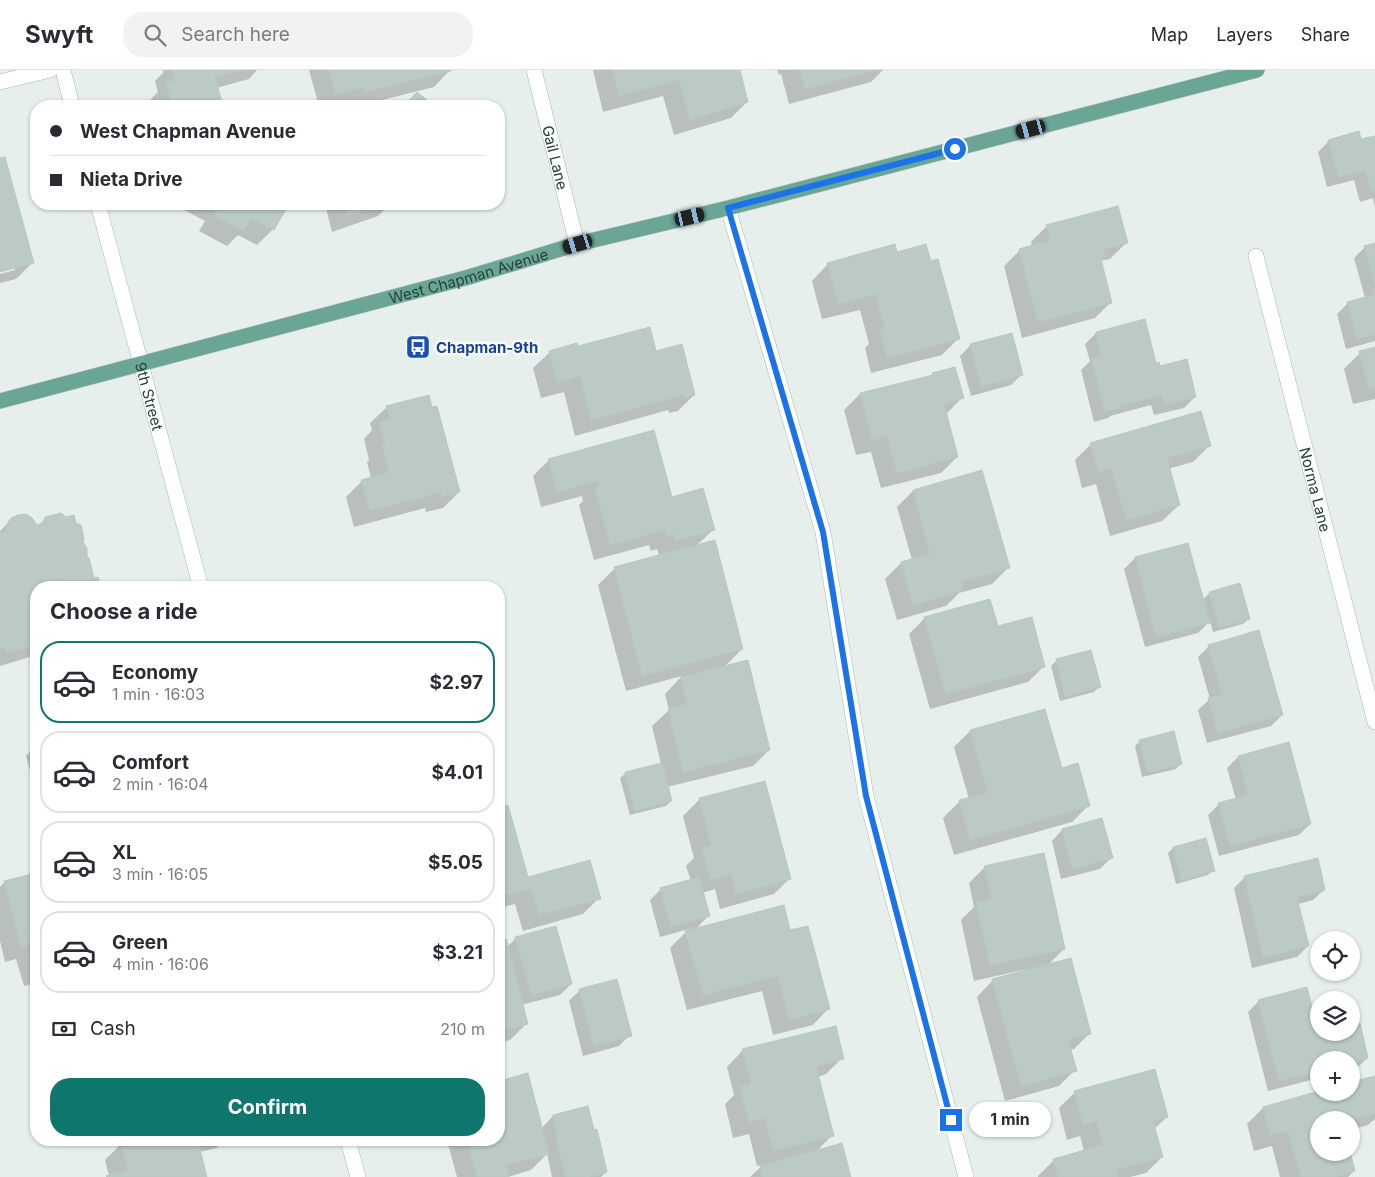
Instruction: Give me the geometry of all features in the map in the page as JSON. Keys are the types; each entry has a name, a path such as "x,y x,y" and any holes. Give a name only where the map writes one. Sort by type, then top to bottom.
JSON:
{"main road":[{"name":"West Chapman Avenue","path":"0,401 469,277 578,244 728,208 1257,70"}],"street":[{"path":"0,82 50,70"},
{"path":"63,70 70,100"},
{"name":"Gail Lane","path":"534,70 578,244"},
{"path":"728,208 823,532 866,796 966,1177"},
{"name":"9th Street","path":"100,210 199,581"},
{"name":"Norma Lane","path":"1256,256 1375,722"},
{"path":"350,1146 358,1177"}],"building":[{"path":"172,70 241,70 215,77 221,100 170,100 166,82 175,80"},
{"path":"329,70 451,71 364,92 363,87 336,95"},
{"path":"613,70 740,70 748,102 690,120 679,80 619,96"},
{"path":"800,70 875,70 805,89"},
{"path":"417,92 427,100 410,100"},
{"path":"1359,131 1361,139 1375,136 1375,191 1371,192 1365,170 1338,177 1328,140"},
{"path":"5,157 34,263 0,272 0,158"},
{"path":"1118,206 1128,243 1103,250 1105,257 1101,259 1112,303 1038,322 1019,249 1051,240 1046,225"},
{"path":"217,210 286,210 274,230 251,218 244,231 214,215"},
{"path":"346,210 366,210 348,216"},
{"path":"1375,243 1375,286 1364,246"},
{"path":"895,244 897,252 926,244 931,261 938,259 960,339 887,358 880,330 885,329 876,294 838,304 827,263"},
{"path":"1375,289 1375,334 1357,339 1347,302 1373,295 1372,290"},
{"path":"1145,319 1156,363 1159,362 1160,366 1187,359 1196,397 1165,405 1162,395 1119,406 1120,408 1105,412 1091,358 1101,355 1096,332"},
{"path":"650,327 656,351 682,344 695,395 685,398 684,395 591,420 580,376 557,383 549,351 577,343 578,346"},
{"path":"1012,333 1023,375 981,386 970,344"},
{"path":"1375,347 1375,387 1369,389 1359,351"},
{"path":"955,367 964,398 944,404 958,457 897,473 887,436 872,440 860,393 933,375 932,373"},
{"path":"429,395 432,407 437,406 460,492 442,497 441,492 370,511 361,480 389,472 382,445 385,444 379,422 390,419 386,406"},
{"path":"1201,411 1211,446 1167,458 1180,505 1126,520 1112,469 1098,472 1090,443"},
{"path":"654,430 672,497 703,488 715,530 675,541 673,534 667,536 665,530 610,545 595,487 599,486 598,481 557,492 548,459"},
{"path":"982,470 1010,568 961,582 964,590 913,605 901,562 930,554 913,490"},
{"path":"61,513 66,517 74,515 76,523 81,525 83,541 87,549 87,557 89,558 94,578 98,577 99,581 30,581 30,647 7,653 5,647 0,648 0,533 5,532 11,518 18,515 26,514 37,525 43,523 45,517"},
{"path":"715,540 743,649 642,676 614,567"},
{"path":"1188,543 1210,623 1156,637 1135,557"},
{"path":"1240,583 1250,619 1219,628 1209,592"},
{"path":"990,599 998,626 1032,617 1045,667 946,694 924,617"},
{"path":"1259,630 1283,715 1218,733 1208,698 1222,694 1208,645"},
{"path":"1091,650 1101,687 1065,697 1056,659"},
{"path":"748,660 770,750 683,772 668,709 687,704 681,677"},
{"path":"1045,709 1062,768 1078,763 1090,806 970,840 959,800 988,793 970,730"},
{"path":"1174,731 1182,764 1148,773 1139,740"},
{"path":"1289,742 1311,824 1230,846 1218,803 1248,795 1238,756"},
{"path":"662,763 672,801 635,811 625,772"},
{"path":"765,781 791,879 736,894 731,874 710,880 702,848 711,845 699,798"},
{"path":"508,805 528,877 590,860 601,899 539,915 531,888 505,895 505,806"},
{"path":"1102,818 1113,858 1072,869 1062,829"},
{"path":"1206,838 1215,871 1181,880 1173,847"},
{"path":"1044,853 1065,949 990,965 976,903 992,899 984,866"},
{"path":"1318,858 1325,890 1297,897 1309,946 1263,957 1244,876"},
{"path":"30,874 30,945 21,947 4,881"},
{"path":"699,877 710,916 671,927 660,888"},
{"path":"784,905 790,930 808,926 830,1009 789,1020 778,976 703,995 685,931"},
{"path":"556,926 572,984 531,995 515,937"},
{"path":"505,939 528,1024 505,1030"},
{"path":"1071,958 1091,1034 1068,1040 1077,1071 1021,1086 992,979"},
{"path":"617,979 632,1036 594,1046 579,989"},
{"path":"1307,987 1310,999 1310,1041 1360,1041 1360,1023 1368,1058 1360,1060 1360,1051 1310,1051 1310,1073 1279,1081 1258,1000"},
{"path":"836,1026 844,1059 816,1066 834,1136 773,1151 765,1118 749,1122 740,1087 751,1084 742,1049"},
{"path":"1155,1069 1168,1117 1153,1121 1163,1157 1116,1170 1118,1177 1058,1177 1053,1159 1103,1145 1096,1121 1083,1125 1074,1091"},
{"path":"528,1073 549,1154 506,1165 509,1177 477,1177 469,1146 505,1146 505,1079"},
{"path":"1375,1076 1375,1113 1360,1117 1360,1111 1310,1111 1310,1161 1352,1161 1355,1171 1334,1177 1301,1177 1288,1131 1270,1135 1263,1107 1310,1094 1310,1101 1360,1101 1360,1080"},
{"path":"588,1106 594,1130 597,1129 607,1172 589,1177 566,1177 556,1139 558,1139 553,1115"},
{"path":"842,1143 851,1177 763,1177 760,1166"},
{"path":"122,1146 199,1146 207,1177 106,1176 128,1170"}],"place":[{"name":"Chapman-9th","path":"418,347"}],"route":[{"path":"951,1120 866,796 823,532 728,208 955,149"}]}
